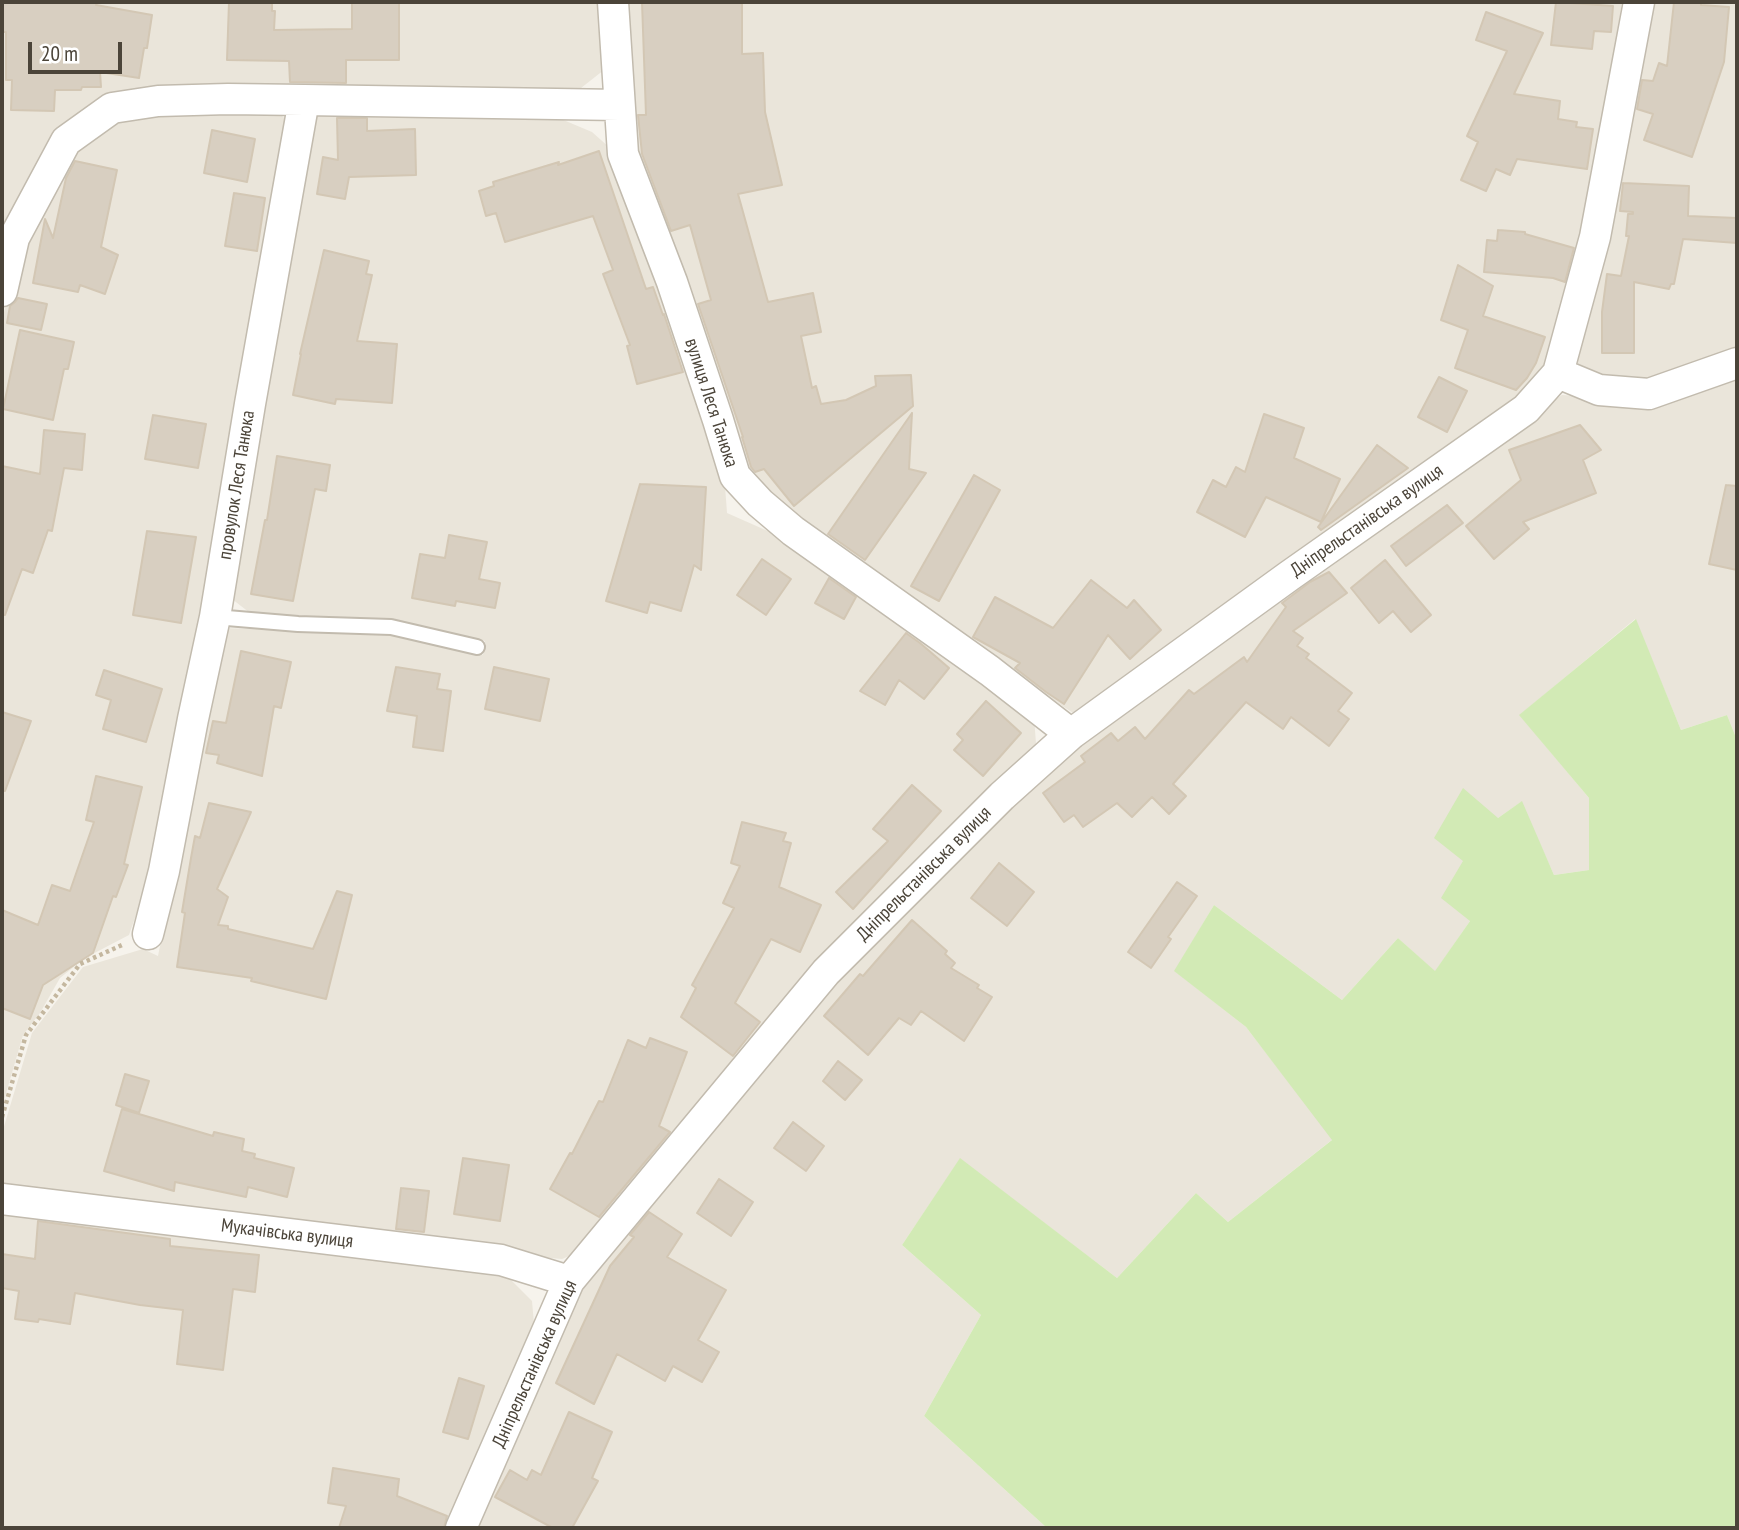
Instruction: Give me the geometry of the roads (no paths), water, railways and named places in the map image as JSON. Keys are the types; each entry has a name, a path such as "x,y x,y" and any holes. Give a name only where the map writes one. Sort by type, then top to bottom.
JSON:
{"street":[{"name":"вулиця Леся Танюка","path":"613,2 623,154 672,282 735,475 760,503 793,531 990,671 1071,734"},
{"name":"Дніпрельстанівська вулиця","path":"461,1528 569,1281 826,972 1002,796 1071,734 1526,409 1558,373 1595,237 1639,2"},
{"path":"2,291 14,238 66,141 112,108 158,101 228,99 619,104"},
{"name":"провулок Леся Танюка","path":"148,934 164,871 215,617 304,100"},
{"path":"1558,373 1599,390 1649,394 1737,363"},
{"name":"Мукачівська вулиця","path":"2,1199 501,1260 569,1281"}],"lane":[{"path":"215,617 298,624 391,627 477,647"}]}
